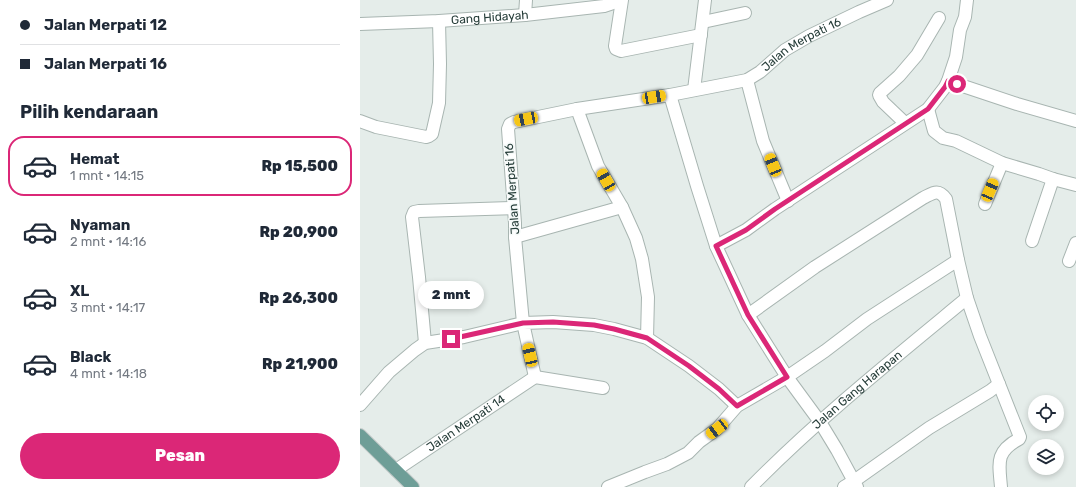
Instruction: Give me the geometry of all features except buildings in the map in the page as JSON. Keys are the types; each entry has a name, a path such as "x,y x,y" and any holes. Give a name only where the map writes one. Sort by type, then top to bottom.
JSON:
{"main road":[{"path":"360,435 413,487"}],"street":[{"path":"525,15 526,0"},
{"name":"Gang Hidayah","path":"360,24 439,21 525,15 604,6 618,0"},
{"path":"622,0 615,46 616,49 621,51 701,35"},
{"path":"694,90 705,0"},
{"name":"Jalan Merpati 16","path":"534,377 523,323 515,236 508,129 510,124 577,109 670,95 747,80 760,72 785,50 808,36 858,12 888,0"},
{"path":"716,246 746,230 928,109 948,81 956,58 960,30 965,17 966,0"},
{"path":"703,22 745,13"},
{"path":"905,123 883,102 879,95 899,76 917,55 939,18"},
{"path":"360,121 376,127 426,137 432,134 439,103 439,21"},
{"path":"747,80 763,141 788,201"},
{"path":"948,81 1017,104 1076,121"},
{"path":"670,95 696,186 716,246 748,315 787,377 820,422 851,485 929,428 990,391 998,384"},
{"path":"577,109 598,166 622,207 636,238 642,259 648,297 647,338"},
{"path":"928,109 934,131 943,138 956,141 1002,163 1076,185"},
{"path":"985,204 1002,163"},
{"path":"1032,242 1053,179"},
{"path":"748,315 815,267 923,198 933,193 939,192 942,194 946,199 967,298 998,384 1020,437 1003,451 999,464 1001,487"},
{"path":"515,236 622,207"},
{"path":"425,343 412,217 414,212 419,210 514,208"},
{"path":"1069,261 1076,244"},
{"path":"608,487 638,474 667,464 688,452 717,429 737,406 787,377 825,351 867,319 958,260"},
{"name":"Jalan Gang Harapan","path":"751,487 781,457 820,422 967,298"},
{"path":"360,405 389,372 425,343 464,337 523,323 553,322 594,325 647,338 689,366 719,389 737,406"},
{"path":"534,377 603,388"},
{"name":"Jalan Merpati 14","path":"396,470 534,377"}],"route":[{"path":"451,339 523,323 553,322 594,325 614,329 624,333 647,338 689,366 719,389 737,406 787,377 748,315 716,246 746,230 775,209 928,109 948,81 957,84"}]}
